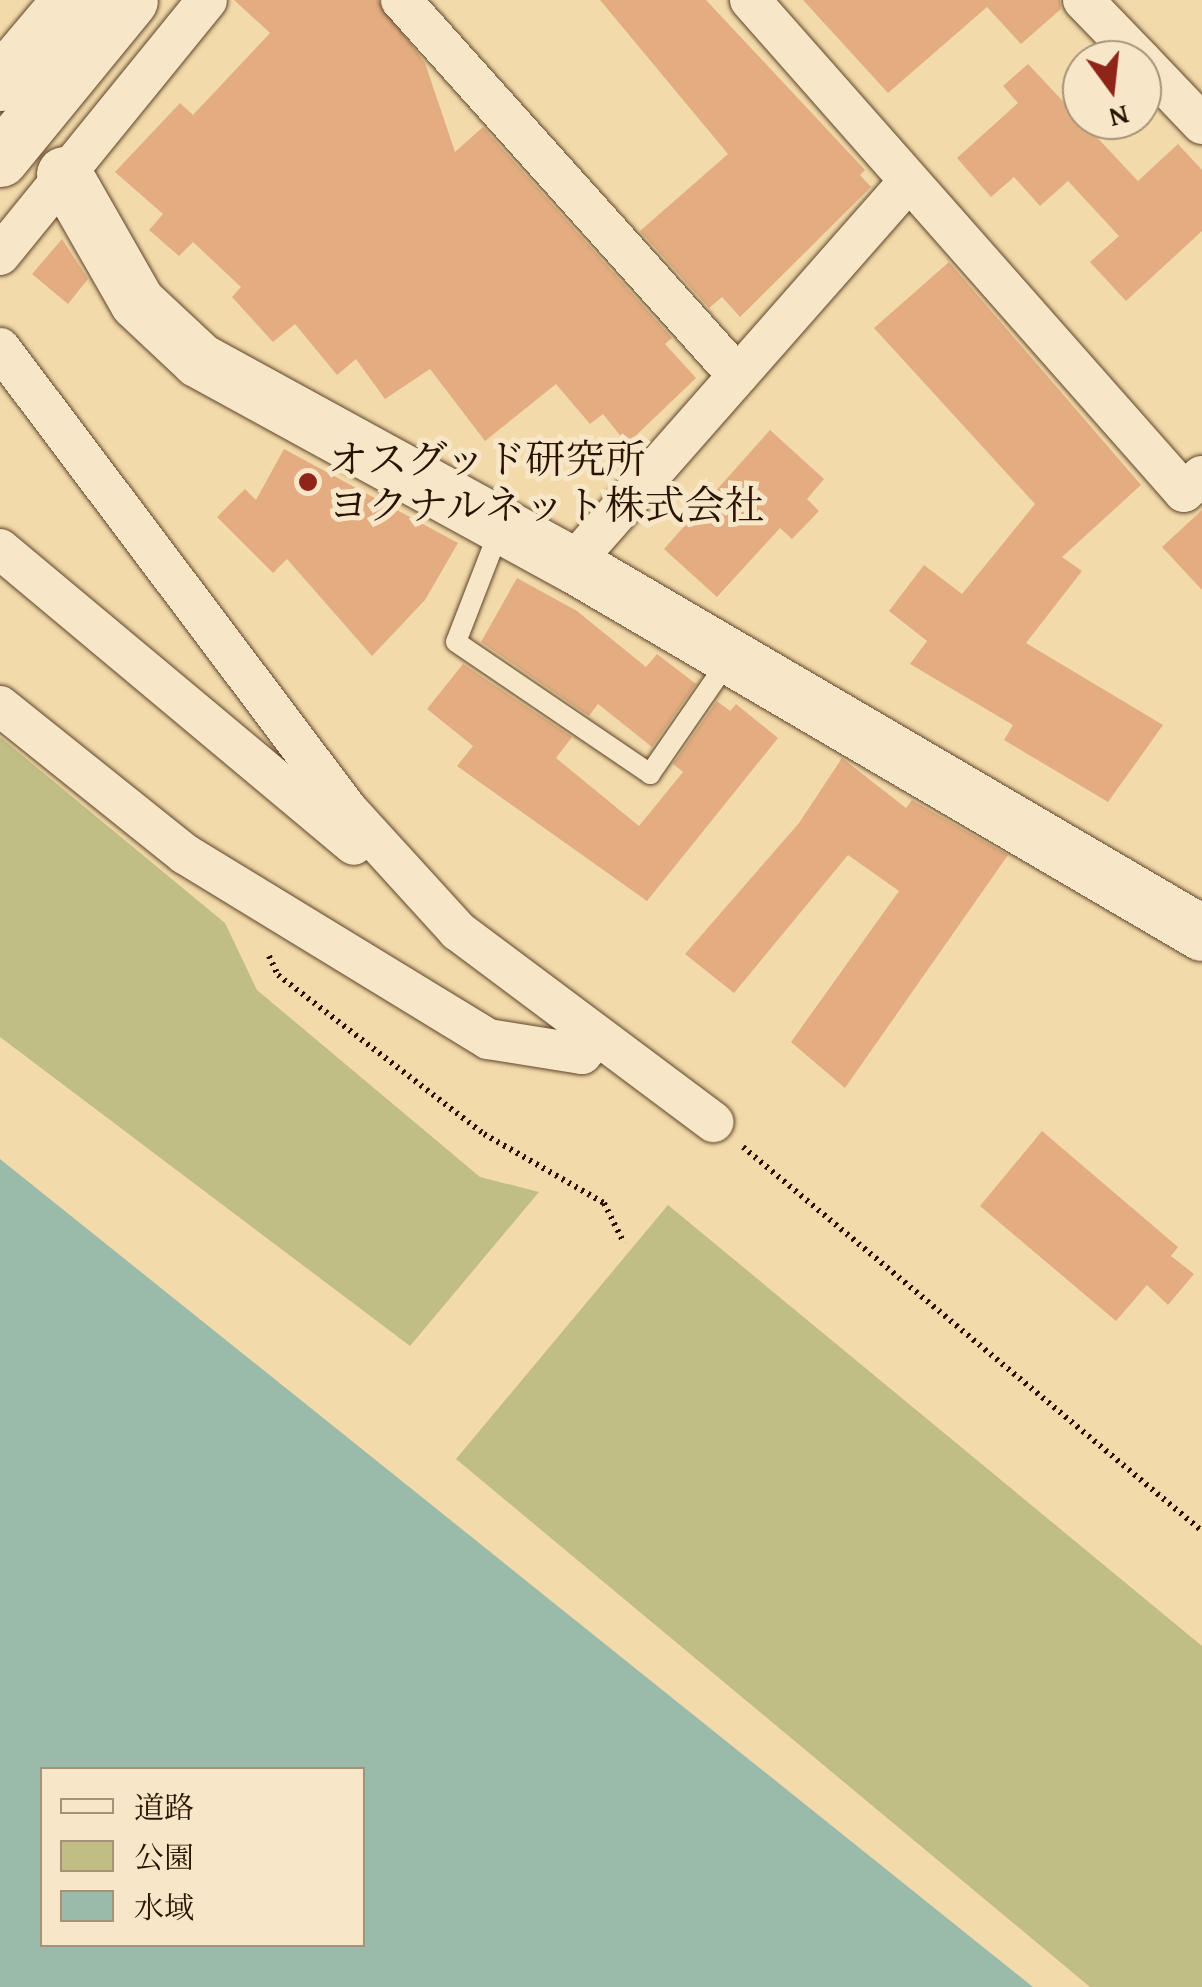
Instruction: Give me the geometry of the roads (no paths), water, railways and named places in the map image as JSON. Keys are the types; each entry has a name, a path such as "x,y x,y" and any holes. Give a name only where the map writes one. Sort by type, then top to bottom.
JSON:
{"street":[{"path":"0,83 70,0"},
{"path":"0,159 130,0"},
{"path":"0,256 207,0"},
{"path":"401,0 737,375"},
{"path":"750,0 1184,492 1202,476"},
{"path":"1083,0 1121,40"},
{"path":"1162,83 1202,124"},
{"path":"64,174 106,259 166,334 254,393 572,564 1202,933"},
{"path":"572,564 908,181"},
{"path":"0,348 347,809 458,932"},
{"path":"0,550 458,932 713,1122"},
{"path":"0,706 184,854 488,1039 582,1054 597,1036"}],"lane":[{"path":"502,526 456,642 650,774 732,656"}],"water":[{"path":"0,1159 1033,1987 0,1987"}],"place":[{"name":"オスグッド研究所 ヨクナルネット株式会社","path":"308,482"}]}
